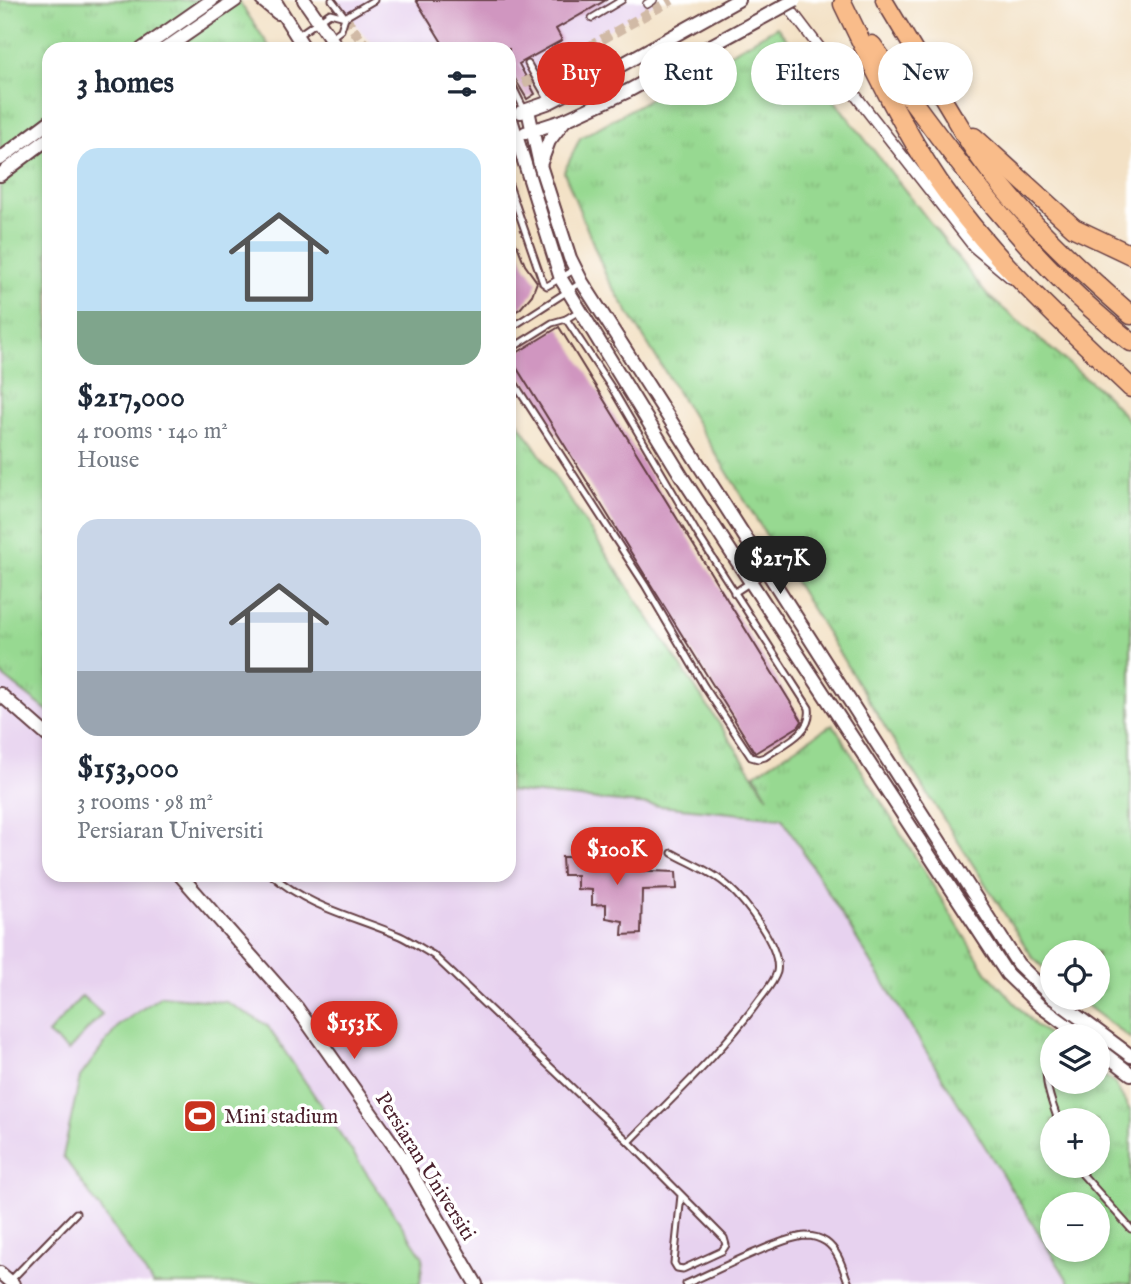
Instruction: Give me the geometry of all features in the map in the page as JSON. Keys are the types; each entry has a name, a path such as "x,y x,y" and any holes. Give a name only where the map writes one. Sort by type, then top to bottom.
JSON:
{"highway":[{"path":"842,2 889,99 939,182 1026,288 1131,388"},
{"path":"842,2 933,130 997,210 1065,282 1131,342"},
{"path":"956,120 1074,228 1131,254"},
{"path":"956,120 974,151 996,180 1079,270 1131,315"}],"main road":[{"path":"884,0 956,120"}],"street":[{"path":"152,42 212,0"},
{"path":"175,42 236,0"},
{"path":"262,0 287,19"},
{"path":"274,0 300,42"},
{"path":"304,0 333,42"},
{"path":"625,63 738,0"},
{"path":"783,0 974,247 1002,273 1026,288"},
{"path":"516,135 565,120 628,92 795,0"},
{"path":"516,114 542,105"},
{"path":"527,111 540,165 575,270 582,282 1018,964 1040,985"},
{"path":"540,165 549,141 565,120"},
{"path":"0,159 42,127"},
{"path":"0,174 42,143"},
{"path":"516,146 561,279 682,477 1007,974 1039,1005 1065,1024"},
{"path":"516,161 525,168"},
{"path":"0,694 42,731"},
{"name":"Persiaran Universiti","path":"186,882 297,1008 404,1160 476,1284"},
{"path":"1069,1010 1131,1056"},
{"path":"1110,1058 1131,1074"}],"lane":[{"path":"332,0 345,17"},
{"path":"335,42 345,17 374,0"},
{"path":"592,18 622,0"},
{"path":"297,36 330,13 345,17"},
{"path":"528,64 537,80"},
{"path":"516,91 527,111"},
{"path":"516,205 543,283 547,286 575,270"},
{"path":"516,324 582,282"},
{"path":"516,346 552,323 566,319 580,310"},
{"path":"516,386 645,585 704,685 751,757 765,757 806,728 810,718 809,708 715,563 613,390 566,319"},
{"path":"715,563 731,552"},
{"path":"734,593 767,571"},
{"path":"629,1142 742,1024 773,981 777,970 776,956 767,936 751,912 727,885 672,853"},
{"path":"280,882 320,907 402,937 433,955 629,1142 724,1238 726,1245 722,1251 683,1269 677,1268 674,1263 681,1195"},
{"path":"1086,1178 1131,1229"},
{"path":"8,1279 76,1213"},
{"path":"686,1284 774,1246 805,1236 818,1237 829,1243 849,1284"}],"shaded area":[{"path":"336,0 660,0 588,42 537,42 537,71 516,81 516,42 371,42"},
{"path":"0,674 42,707 42,882 516,882 516,792 781,818 1040,1236 1040,1262 1056,1262 1070,1284 0,1284"}],"green space":[{"path":"0,0 238,0 266,42 42,42 42,707 0,674"},
{"path":"777,27 789,42 751,42 751,105 838,105 987,295 1106,395 1131,423 1131,1039 1093,1010 1110,1010 1110,940 1040,940 1040,965 1033,958 898,748 607,278 564,172 580,138 639,105 737,105 737,50"},
{"path":"516,419 768,797 755,774 833,724 987,973 1040,1029 1040,1094 1110,1094 1110,1080 1115,1084 1131,1112 1131,1284 1070,1284 1056,1262 1110,1262 1110,1192 1040,1192 1040,1235 782,818 516,792"},
{"path":"82,996 102,1014 68,1051 48,1034"},
{"name":"Mini stadium","path":"161,996 226,1002 267,1025 423,1257 420,1284 153,1284 63,1156 80,1077 119,1025"}],"building":[{"path":"416,0 606,0 556,29 562,40 537,42 537,54 519,64 535,94 527,99 516,81 516,42 442,42"},
{"path":"516,244 525,265 537,282 532,295 516,311"},
{"path":"559,327 802,721 799,726 755,753 516,367 516,353"},
{"path":"562,857 625,857 625,870 676,872 677,889 642,890 641,934 622,935 623,921 606,918 606,904 592,905 592,890 577,889 577,875 563,875"}],"tunnel":[{"path":"516,86 672,0"},
{"path":"345,17 363,42"}],"place":[{"name":"Mini stadium","path":"200,1116"}]}
